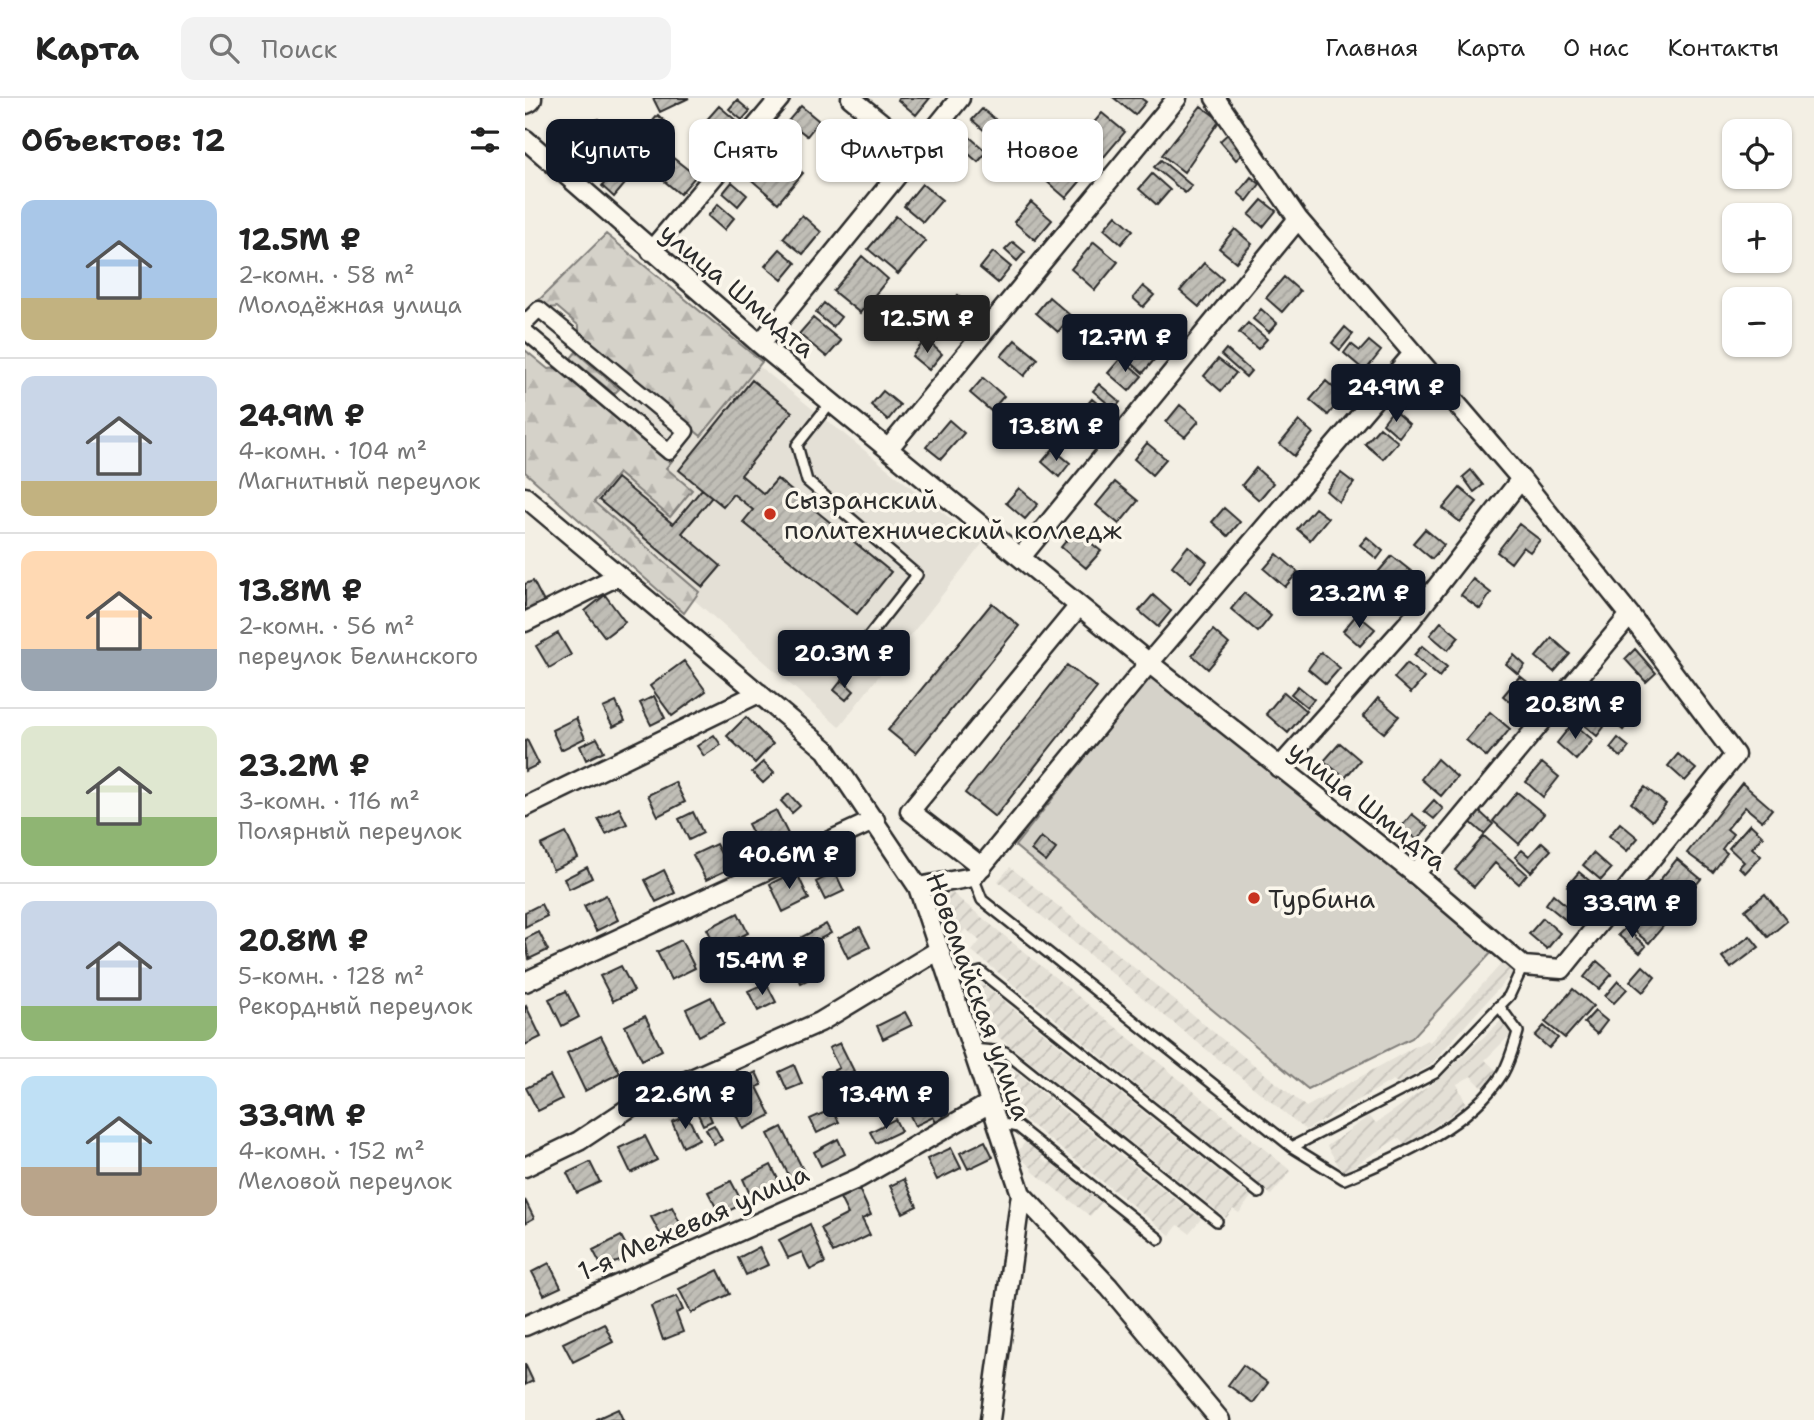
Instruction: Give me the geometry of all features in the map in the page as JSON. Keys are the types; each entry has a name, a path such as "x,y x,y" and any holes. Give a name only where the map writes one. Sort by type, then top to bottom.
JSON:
{"street":[{"path":"652,251 780,98"},
{"path":"851,98 877,119"},
{"path":"943,119 960,98"},
{"path":"888,449 1177,98"},
{"path":"1215,98 1298,219 1521,479 1630,615 1735,755 1562,969 1523,966"},
{"name":"улица Шмидта","path":"525,139 760,344 1149,663 1415,874 1523,966"},
{"path":"760,344 891,182"},
{"path":"1021,557 1298,219"},
{"path":"525,323 539,309 687,431 669,452 525,331"},
{"path":"561,362 577,341"},
{"path":"918,887 977,872 1149,663 1412,355"},
{"path":"1279,768 1411,620 1521,479"},
{"name":"Новомайская улица","path":"525,497 826,750 918,887 1021,1194 990,1420"},
{"path":"525,622 618,576"},
{"path":"977,872 911,811 1079,606"},
{"path":"1415,874 1630,615"},
{"path":"525,807 759,693"},
{"path":"525,982 875,820"},
{"path":"525,1167 579,1141 635,1104 820,1022 939,950"},
{"name":"1-я Межевая улица","path":"525,1326 859,1178 990,1103"},
{"path":"1021,1194 1109,1287 1220,1420"}],"lane":[{"path":"831,402 797,445 807,481 917,575 865,641"},
{"path":"977,872 982,900 1292,1147 1344,1179 1401,1156 1445,1128 1481,1098 1503,1072 1518,1032 1499,1006"},
{"path":"1292,1147 1435,1073 1509,996 1523,966"},
{"path":"949,980 981,972 1259,1194"},
{"path":"972,1049 1005,1052 1217,1221"},
{"path":"997,1123 1018,1127 1159,1239"}],"shaded area":[{"name":"Сызранский политехнический колледж","path":"696,316 982,544 839,727 561,483"},
{"path":"1010,867 1306,1107 1427,1040 1430,1042 1503,962 1515,970 1430,1065 1399,1084 1393,1080 1306,1130 998,881"},
{"path":"951,892 1291,1171 1271,1195 972,951 980,941 966,929 960,935 937,917 943,909 940,906"},
{"path":"982,984 1251,1197 1239,1213 1233,1209 1226,1218 962,1008"},
{"path":"1502,1020 1513,1032 1485,1060 1497,1071 1483,1088 1471,1076 1457,1084 1466,1104 1406,1146 1398,1138 1343,1173 1327,1146 1369,1116 1376,1123 1436,1081"},
{"path":"1003,1062 1201,1219 1189,1233 1178,1225 1170,1235 1011,1109 1013,1105 1002,1096 1008,1088 993,1076"},
{"path":"1026,1141 1048,1164 1050,1161 1101,1203 1090,1216 1031,1170 1016,1154"}],"green space":[{"path":"606,234 762,362 701,436 579,336 579,326 557,307 549,308 539,300"},
{"path":"525,350 548,369 558,368 672,461 666,468 692,490 670,517 618,473 594,502 699,592 684,613 525,472"},
{"path":"576,352 619,389 614,394 571,358"},
{"name":"Турбина","path":"1153,672 1493,951 1412,1038 1308,1089 1015,846"}],"building":[{"path":"653,98 689,98 660,112"},
{"path":"930,98 916,115 898,100"},
{"path":"1114,98 1141,98 1146,102 1135,115"},
{"path":"737,100 750,111 741,119 729,109"},
{"path":"719,106 734,119 708,119"},
{"path":"801,106 817,119 816,125 807,136 802,132 802,119 790,119"},
{"path":"1201,106 1220,120 1184,172 1162,155"},
{"path":"982,109 995,119 982,119 982,129 972,120"},
{"path":"1102,113 1125,132 1103,158 1103,119 1097,119"},
{"path":"1230,132 1246,151 1236,160 1220,141"},
{"path":"968,136 982,148 982,158 978,162 968,153"},
{"path":"675,159 689,170 691,182 680,194 665,182 675,182"},
{"path":"1161,160 1192,186 1185,193 1154,167"},
{"path":"1152,174 1170,190 1157,205 1139,189"},
{"path":"1251,177 1260,184 1247,201 1238,193"},
{"path":"605,182 627,182 614,197 602,186"},
{"path":"732,182 747,195 738,206 723,193"},
{"path":"754,182 796,182 778,203"},
{"path":"1047,182 1080,182 1066,198"},
{"path":"922,184 942,200 923,222 904,206"},
{"path":"1262,200 1276,211 1263,227 1249,215"},
{"path":"1031,202 1052,220 1035,240 1014,222"},
{"path":"718,204 734,218 724,230 708,216"},
{"path":"802,215 821,232 803,254 783,238"},
{"path":"1116,215 1133,230 1121,244 1104,229"},
{"path":"896,216 926,241 898,274 868,249"},
{"path":"1235,229 1252,244 1236,262 1219,248"},
{"path":"1013,242 1025,252 1017,261 1005,250"},
{"path":"1094,242 1118,262 1095,290 1071,269"},
{"path":"780,249 796,263 782,280 765,266"},
{"path":"993,252 1011,267 998,283 980,268"},
{"path":"862,256 888,279 860,313 833,291"},
{"path":"1204,263 1223,279 1199,307 1180,291"},
{"path":"1284,277 1300,291 1282,312 1266,298"},
{"path":"1143,286 1154,295 1143,307 1133,298"},
{"path":"958,295 976,310 962,326 945,311"},
{"path":"1049,297 1071,316 1058,332 1036,313"},
{"path":"824,303 841,317 833,327 816,313"},
{"path":"1261,309 1277,323 1269,332 1253,319"},
{"path":"1158,317 1177,333 1164,349 1145,333"},
{"path":"813,318 841,341 827,357 799,334"},
{"path":"1248,323 1267,339 1258,349 1239,333"},
{"path":"1345,327 1353,334 1340,350 1332,343"},
{"path":"926,339 942,354 929,370 912,356"},
{"path":"1015,340 1038,359 1024,376 1001,356"},
{"path":"1369,341 1381,351 1365,371 1344,353 1351,344 1360,351"},
{"path":"1138,346 1154,360 1143,373 1127,359"},
{"path":"1226,349 1251,371 1246,377 1221,355"},
{"path":"1121,358 1142,376 1129,391 1108,373"},
{"path":"1218,359 1236,373 1221,391 1204,376"},
{"path":"983,378 1004,396 991,411 970,393"},
{"path":"752,380 792,412 741,475 764,494 777,479 891,572 857,614 743,522 753,510 733,494 723,506 679,470"},
{"path":"1326,381 1343,396 1328,415 1310,400"},
{"path":"1099,384 1120,402 1114,409 1093,391"},
{"path":"883,391 900,405 888,420 871,405"},
{"path":"1092,399 1113,416 1099,432 1079,414"},
{"path":"1180,405 1199,421 1185,437 1166,422"},
{"path":"1393,410 1409,424 1399,437 1383,423"},
{"path":"949,420 964,433 941,459 926,447"},
{"path":"1299,421 1313,433 1294,456 1280,444"},
{"path":"1006,426 1014,433 1005,444 996,437"},
{"path":"1380,427 1398,442 1383,459 1365,444"},
{"path":"1147,443 1166,459 1152,475 1134,459"},
{"path":"1053,449 1070,463 1059,477 1042,462"},
{"path":"1256,468 1273,483 1259,500 1242,485"},
{"path":"1471,470 1483,485 1474,492 1463,477"},
{"path":"1341,473 1354,483 1339,502 1326,491"},
{"path":"617,478 673,524 702,489 712,497 682,533 721,566 703,587 599,500"},
{"path":"1115,482 1138,501 1119,524 1096,505"},
{"path":"1019,488 1038,504 1025,519 1006,503"},
{"path":"1460,488 1477,502 1460,522 1443,508"},
{"path":"1224,508 1240,522 1228,536 1212,522"},
{"path":"1315,508 1328,518 1310,540 1297,529"},
{"path":"1519,524 1540,540 1530,552 1523,547 1511,563 1497,552"},
{"path":"1425,529 1444,545 1432,559 1413,543"},
{"path":"1075,530 1101,551 1086,568 1061,547"},
{"path":"1367,537 1383,551 1377,559 1360,545"},
{"path":"1188,546 1207,562 1191,582 1172,566"},
{"path":"1277,554 1298,572 1285,587 1264,569"},
{"path":"1392,556 1417,576 1390,608 1365,587"},
{"path":"1473,579 1491,593 1480,609 1461,595"},
{"path":"533,581 544,602 525,611 525,584"},
{"path":"1244,593 1271,616 1258,632 1231,609"},
{"path":"605,595 625,622 605,637 585,611"},
{"path":"1153,595 1171,611 1158,627 1139,611"},
{"path":"992,603 1019,626 916,753 888,730"},
{"path":"1357,614 1375,629 1360,646 1343,631"},
{"path":"1441,622 1459,637 1448,650 1430,635"},
{"path":"1213,630 1229,644 1208,669 1192,655"},
{"path":"558,633 571,655 549,668 536,646"},
{"path":"1552,638 1570,654 1554,672 1536,657"},
{"path":"1422,646 1447,667 1439,677 1414,655"},
{"path":"1635,649 1656,673 1646,682 1625,659"},
{"path":"1321,652 1340,668 1326,684 1308,669"},
{"path":"1514,655 1525,665 1518,674 1506,664"},
{"path":"684,661 706,691 672,716 650,686"},
{"path":"1407,663 1424,678 1411,693 1394,678"},
{"path":"1067,665 1097,688 995,817 965,793"},
{"path":"1520,676 1540,692 1523,713 1503,696"},
{"path":"842,680 854,691 846,700 834,690"},
{"path":"1604,685 1637,713 1623,730 1590,702"},
{"path":"1298,686 1314,699 1307,707 1291,694"},
{"path":"1284,692 1306,711 1288,733 1266,714"},
{"path":"654,696 665,718 651,725 640,703"},
{"path":"1378,698 1399,716 1384,733 1363,716"},
{"path":"616,702 625,721 613,727 603,708"},
{"path":"1584,710 1604,727 1597,736 1577,719"},
{"path":"1490,712 1510,729 1487,757 1466,740"},
{"path":"746,717 773,744 755,763 727,736"},
{"path":"576,718 585,738 561,750 552,730"},
{"path":"1573,723 1593,740 1576,760 1557,743"},
{"path":"714,735 721,745 704,756 697,746"},
{"path":"597,738 604,751 586,760 580,746"},
{"path":"1618,738 1629,747 1621,757 1610,748"},
{"path":"527,740 539,764 525,771 525,741"},
{"path":"1340,743 1360,760 1345,778 1324,761"},
{"path":"1678,754 1696,769 1685,781 1668,766"},
{"path":"1437,759 1457,777 1441,796 1421,779"},
{"path":"763,762 774,773 763,783 752,772"},
{"path":"1542,763 1559,777 1543,797 1526,782"},
{"path":"675,782 685,802 658,816 648,795"},
{"path":"1742,783 1772,809 1762,821 1745,807 1727,829 1733,834 1722,849 1727,853 1713,872 1687,853"},
{"path":"1645,787 1666,804 1652,821 1631,803"},
{"path":"1517,792 1544,814 1519,844 1493,821"},
{"path":"789,794 800,806 792,813 781,801"},
{"path":"1434,800 1443,809 1434,819 1424,811"},
{"path":"619,808 627,824 606,834 598,819"},
{"path":"776,810 790,838 762,852 748,824"},
{"path":"1478,810 1493,824 1484,834 1469,821"},
{"path":"693,812 703,833 689,840 679,819"},
{"path":"1412,814 1428,827 1417,840 1401,827"},
{"path":"1620,823 1638,838 1627,851 1609,836"},
{"path":"1750,824 1763,836 1752,848 1761,856 1745,873 1739,867 1744,862 1729,848"},
{"path":"566,833 578,858 553,870 541,845"},
{"path":"1484,836 1527,874 1519,884 1495,863 1474,887 1455,870"},
{"path":"1041,837 1056,849 1046,862 1031,850"},
{"path":"1542,842 1551,850 1531,872 1515,857 1522,850 1529,856"},
{"path":"716,844 729,869 706,880 693,855"},
{"path":"1593,853 1611,869 1601,880 1583,865"},
{"path":"1677,859 1701,879 1670,916 1647,896"},
{"path":"587,867 592,878 569,889 564,879"},
{"path":"664,870 675,893 656,902 645,880"},
{"path":"796,871 809,899 783,912 770,884"},
{"path":"835,872 844,891 825,900 816,882"},
{"path":"1579,872 1597,887 1585,901 1567,886"},
{"path":"1553,894 1574,912 1567,921 1546,904"},
{"path":"1765,894 1787,921 1768,937 1745,910"},
{"path":"606,895 618,920 596,931 584,906"},
{"path":"541,904 547,916 525,927 525,912"},
{"path":"1644,905 1666,923 1649,943 1627,925"},
{"path":"738,913 748,933 717,948 707,929"},
{"path":"1543,918 1560,933 1547,949 1529,934"},
{"path":"826,924 831,933 807,946 802,937"},
{"path":"860,927 870,947 848,958 838,938"},
{"path":"1625,928 1646,946 1640,953 1618,935"},
{"path":"539,932 548,950 529,959 525,939"},
{"path":"1750,936 1759,947 1731,968 1722,957"},
{"path":"681,940 695,968 671,980 657,952"},
{"path":"809,948 822,973 801,983 789,958"},
{"path":"1597,961 1612,974 1599,989 1584,977"},
{"path":"621,966 634,991 613,1001 600,976"},
{"path":"1643,966 1655,977 1643,992 1630,981"},
{"path":"1618,981 1627,989 1614,1003 1605,996"},
{"path":"766,983 776,1002 758,1011 748,991"},
{"path":"1573,989 1593,1006 1565,1038 1545,1022"},
{"path":"566,991 579,1017 562,1026 549,999"},
{"path":"711,997 724,1023 699,1036 686,1009"},
{"path":"525,1007 541,1037 525,1045"},
{"path":"1595,1011 1607,1021 1597,1034 1584,1023"},
{"path":"905,1012 912,1025 883,1039 877,1026"},
{"path":"645,1016 662,1050 642,1060 625,1026"},
{"path":"1544,1026 1558,1038 1549,1048 1535,1036"},
{"path":"601,1036 620,1073 585,1091 567,1053"},
{"path":"840,1043 854,1071 842,1077 852,1097 836,1106 822,1076 839,1068 829,1048"},
{"path":"794,1065 802,1084 787,1090 779,1072"},
{"path":"756,1072 762,1085 757,1087 771,1115 743,1129 728,1099 751,1088 746,1077"},
{"path":"550,1076 562,1099 538,1111 526,1088"},
{"path":"936,1089 942,1100 937,1103 945,1120 937,1124 933,1117 915,1126 905,1105"},
{"path":"706,1107 712,1121 703,1125 697,1112"},
{"path":"832,1109 839,1122 817,1133 810,1119"},
{"path":"687,1115 699,1139 683,1147 672,1122"},
{"path":"895,1119 901,1131 876,1143 870,1132"},
{"path":"714,1125 722,1140 714,1144 706,1129"},
{"path":"782,1127 806,1176 792,1182 768,1134"},
{"path":"645,1136 657,1160 631,1173 619,1148"},
{"path":"838,1139 845,1154 821,1166 814,1152"},
{"path":"985,1141 993,1157 968,1169 960,1153"},
{"path":"951,1148 961,1168 937,1180 927,1159"},
{"path":"590,1162 600,1182 577,1193 567,1173"},
{"path":"771,1165 781,1185 752,1199 743,1179"},
{"path":"904,1179 917,1206 903,1213 890,1186"},
{"path":"731,1181 743,1204 720,1215 708,1192"},
{"path":"859,1189 871,1215 862,1219 870,1235 833,1253 821,1228 848,1214 840,1198"},
{"path":"525,1200 534,1218 525,1223"},
{"path":"672,1207 685,1233 665,1243 651,1217"},
{"path":"810,1224 825,1263 810,1270 802,1252 788,1258 779,1240"},
{"path":"621,1236 632,1257 602,1267 593,1250"},
{"path":"759,1247 768,1265 746,1275 738,1258"},
{"path":"549,1263 561,1287 544,1295 532,1272"},
{"path":"718,1270 730,1294 691,1313 679,1289"},
{"path":"677,1296 683,1310 676,1313 683,1332 663,1340 651,1306"},
{"path":"604,1323 613,1342 573,1362 563,1343"},
{"path":"525,1364 533,1381 525,1385"},
{"path":"1243,1365 1268,1383 1253,1403 1228,1385"},
{"path":"618,1409 623,1420 596,1420 596,1419"}],"place":[{"name":"Сызранский политехнический колледж","path":"770,514"},
{"name":"Турбина","path":"1254,898"}]}
